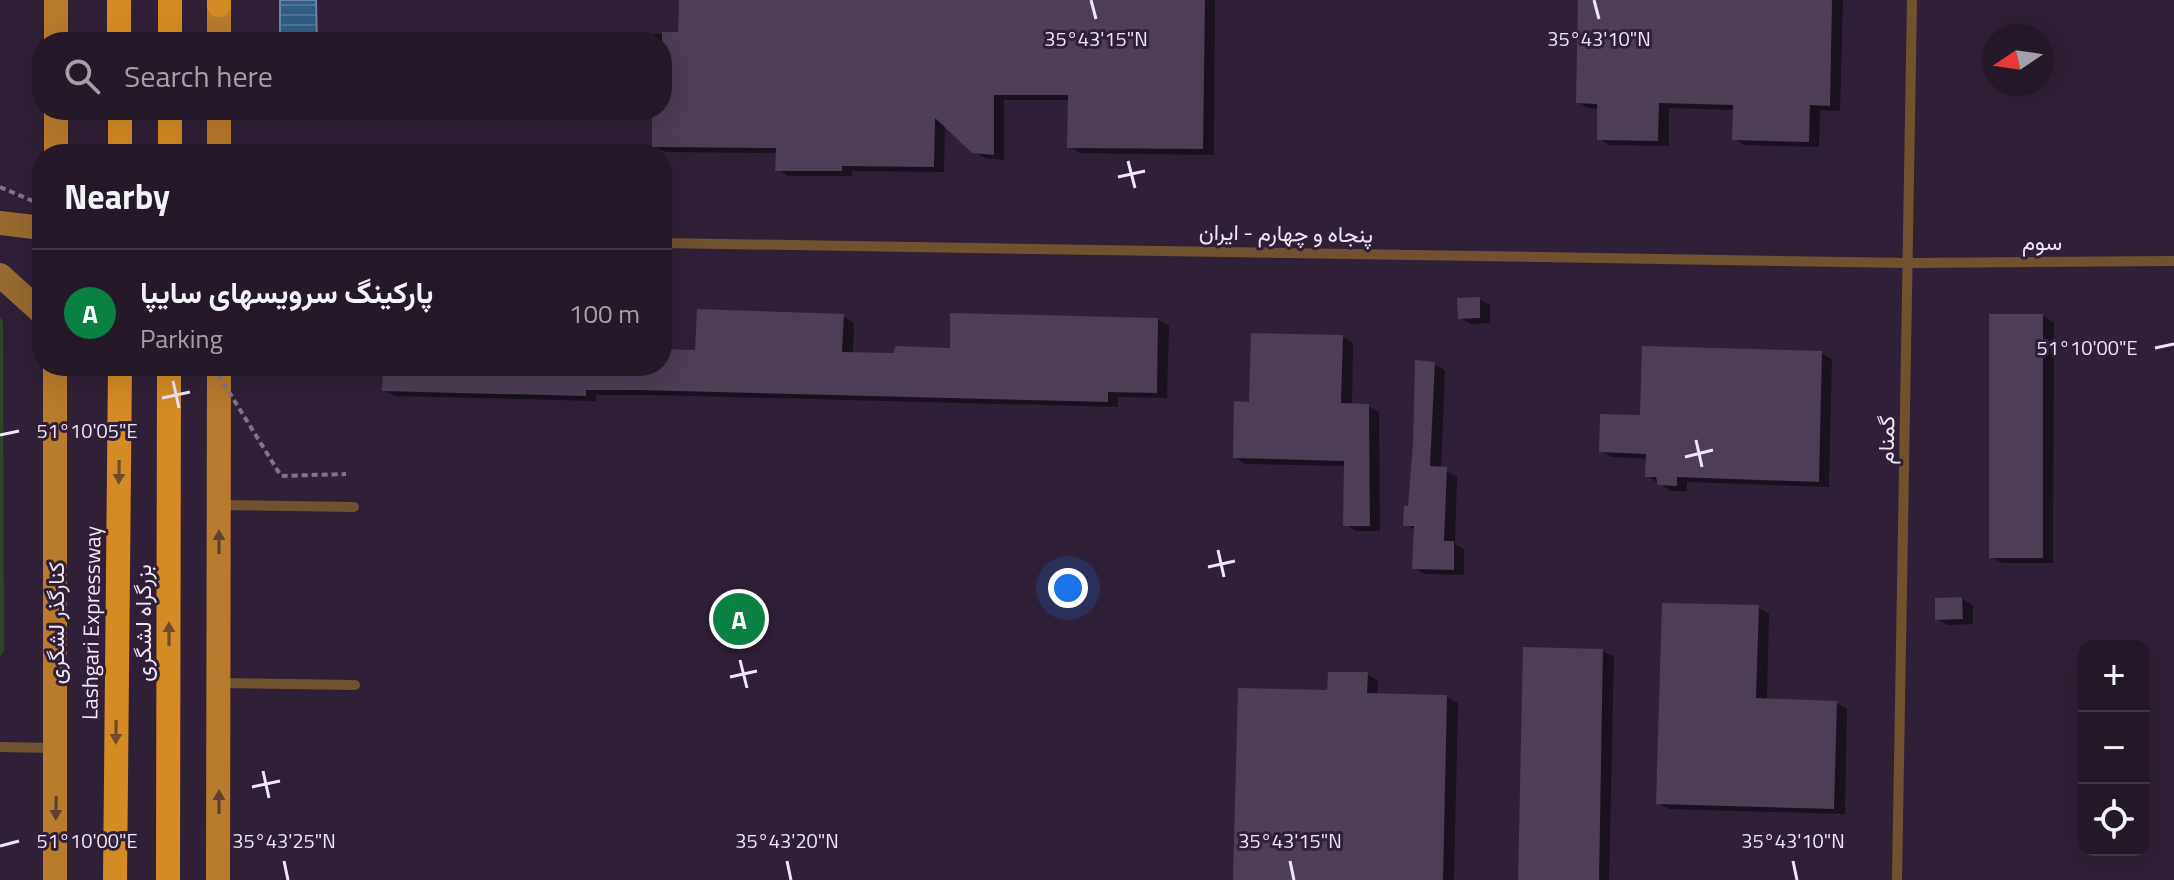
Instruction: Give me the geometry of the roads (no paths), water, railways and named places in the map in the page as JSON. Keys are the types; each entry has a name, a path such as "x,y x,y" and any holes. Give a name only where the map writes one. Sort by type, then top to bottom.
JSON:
{"highway":[{"path":"119,0 119,32"},
{"path":"170,0 170,32"},
{"path":"120,120 120,144"},
{"path":"170,120 170,144"},
{"name":"Lashgari Expressway","path":"115,880 120,376"},
{"name":"بزرگراه لشگری","path":"168,880 169,376"}],"main road":[{"path":"56,0 56,32"},
{"path":"219,2 219,32"},
{"path":"56,120 56,144"},
{"path":"219,120 219,144"},
{"path":"0,223 32,227"},
{"path":"0,275 32,304"},
{"name":"کنارگذر لشگری","path":"55,376 55,880"},
{"path":"216,376 218,880"}],"lane":[{"name":"گمنام","path":"1897,880 1910,263 1912,0"},
{"name":"پنجاه و چهارم - ایران","path":"672,243 1910,263"},
{"name":"سوم","path":"1910,263 2174,261"},
{"path":"219,505 354,507"},
{"path":"219,683 355,685"},
{"path":"0,747 56,748"}],"water":[{"path":"280,0 316,0 317,32 280,32"}],"place":[{"name":"پارکینگ سرویسهای سایپا","path":"739,619"}]}
